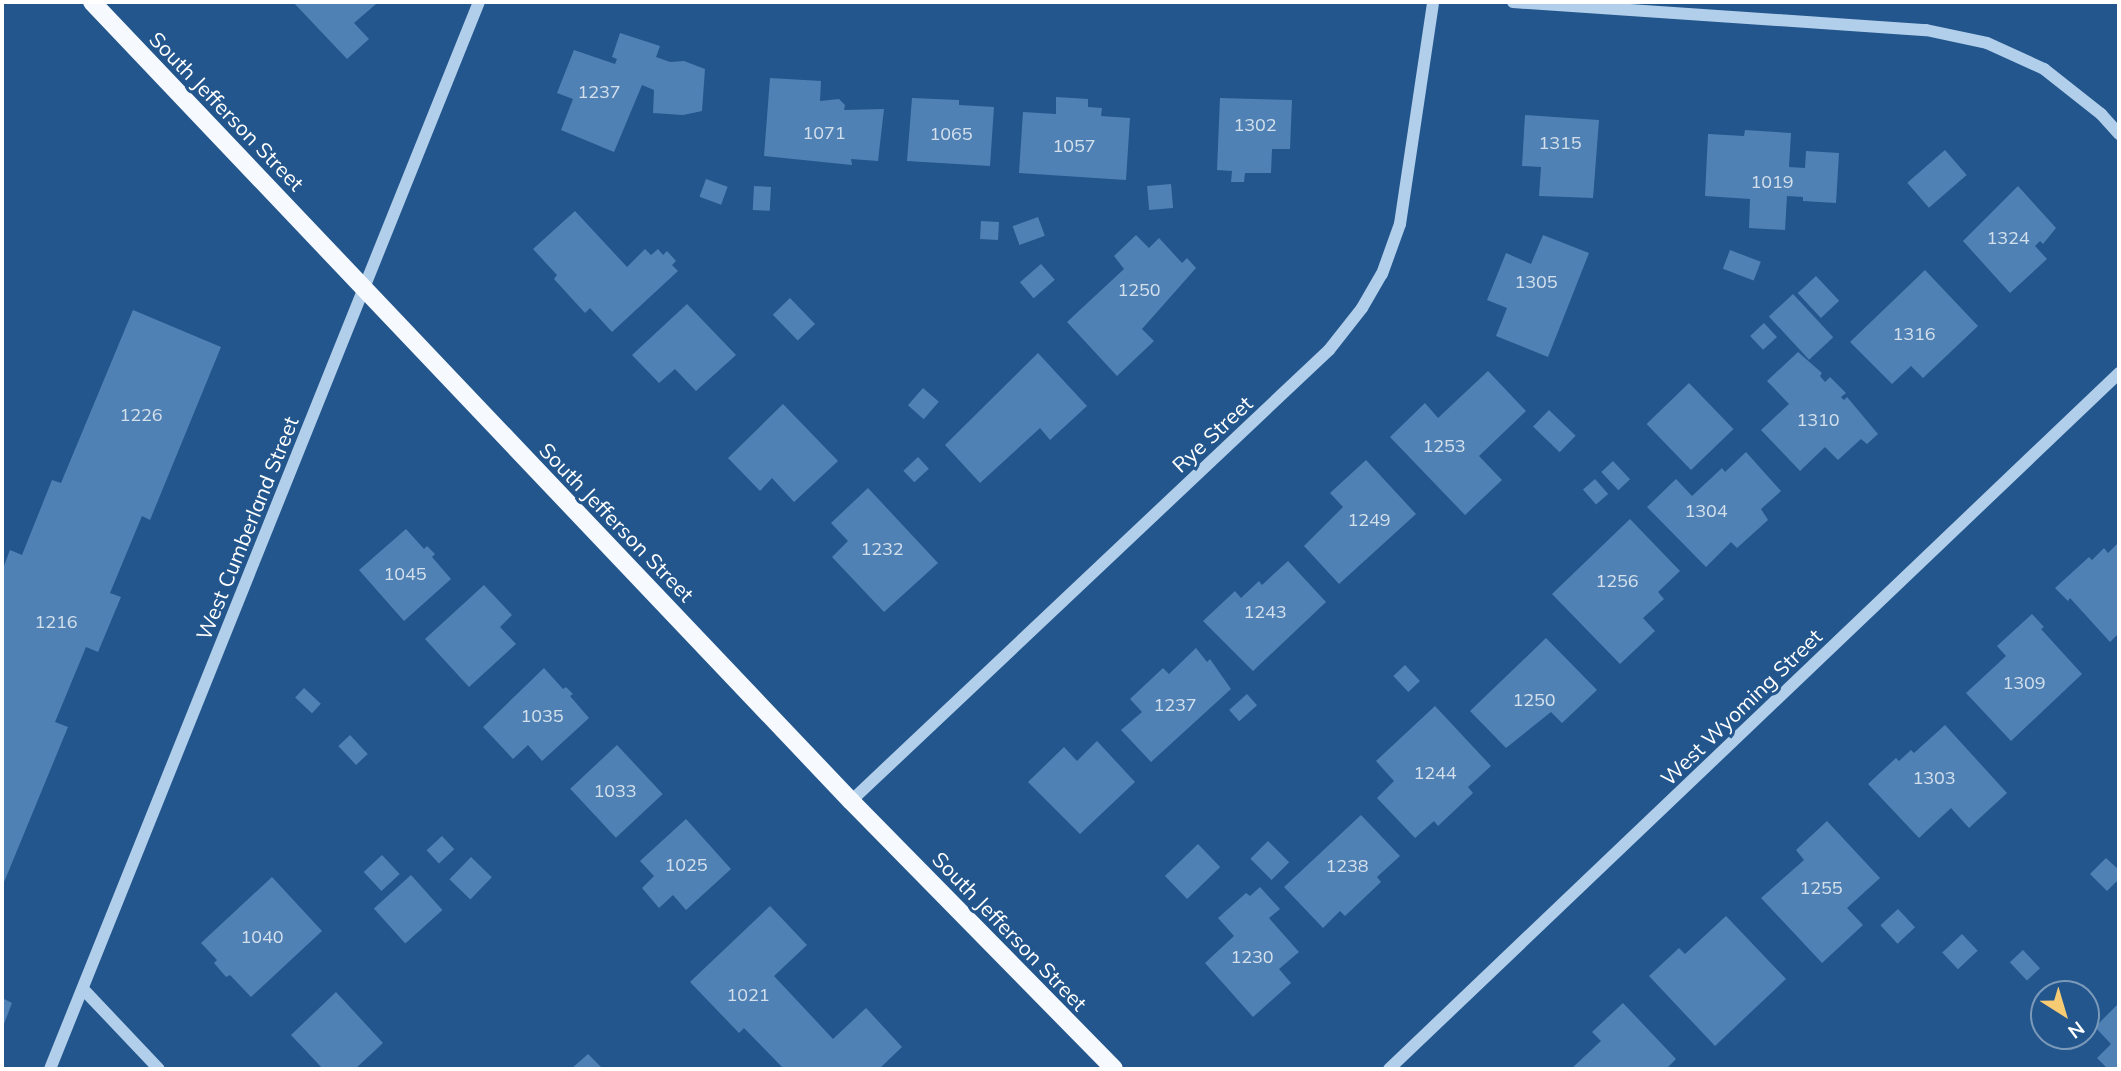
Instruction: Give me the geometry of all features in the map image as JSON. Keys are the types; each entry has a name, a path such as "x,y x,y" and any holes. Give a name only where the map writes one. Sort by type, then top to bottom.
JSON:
{"main road":[{"name":"South Jefferson Street","path":"92,2 851,801 1114,1069"}],"street":[{"name":"West Cumberland Street","path":"50,1069 479,2"},
{"name":"Rye Street","path":"851,801 1329,350 1362,308 1382,274 1400,224 1433,2"},
{"path":"1513,2 1938,32 1987,43 2043,69 2101,114 2119,134"},
{"name":"West Wyoming Street","path":"1389,1069 2119,373"},
{"path":"83,989 159,1069"}],"building":[{"path":"293,2 374,2 376,4 354,23 369,39 347,59"},
{"path":"620,33 660,46 656,57 670,62 684,61 705,69 702,111 683,115 653,113 654,90 642,85 614,152 561,130 573,99 557,93 574,50 615,64 617,59 612,57"},
{"path":"770,78 821,81 820,101 839,99 845,105 844,110 884,109 878,161 851,159 852,165 764,156"},
{"path":"1056,97 1088,99 1088,107 1102,108 1101,116 1130,118 1126,180 1019,173 1023,112 1056,114"},
{"path":"912,98 959,100 959,105 994,107 990,166 907,161"},
{"path":"1220,98 1292,100 1290,149 1272,149 1271,173 1245,173 1244,182 1231,182 1232,171 1217,170"},
{"path":"1525,115 1599,120 1593,198 1539,196 1541,167 1522,166"},
{"path":"1745,130 1791,133 1789,167 1805,168 1806,151 1839,153 1836,203 1803,201 1803,197 1787,196 1785,230 1749,228 1750,199 1705,196 1708,134 1744,136"},
{"path":"1945,150 1967,175 1929,208 1907,183"},
{"path":"706,179 728,187 721,205 700,197"},
{"path":"1171,184 1173,208 1149,210 1147,186"},
{"path":"754,186 771,187 770,211 753,210"},
{"path":"2018,186 2056,228 2043,244 2040,241 2035,246 2047,259 2010,293 1963,241"},
{"path":"575,211 627,267 645,249 651,255 658,249 663,255 667,251 676,261 672,265 678,271 612,332 590,308 585,313 554,279 557,275 533,249"},
{"path":"1038,217 1045,236 1019,245 1013,226"},
{"path":"981,221 999,222 998,240 980,239"},
{"path":"1136,235 1149,248 1159,238 1182,263 1187,258 1196,268 1142,329 1154,341 1117,376 1067,322 1124,269 1114,256"},
{"path":"1543,235 1589,253 1548,357 1496,336 1507,308 1487,300 1506,253 1531,264"},
{"path":"1730,250 1761,262 1754,280 1723,269"},
{"path":"1041,264 1055,280 1034,298 1020,282"},
{"path":"1925,270 1978,326 1923,378 1911,366 1892,384 1850,342"},
{"path":"1816,276 1839,301 1821,318 1798,293"},
{"path":"1793,294 1833,337 1809,360 1769,317"},
{"path":"790,298 815,324 798,341 773,315"},
{"path":"687,304 736,355 696,391 675,369 659,383 632,355"},
{"path":"133,310 221,347 150,520 142,516 110,593 121,597 98,652 86,647 55,722 68,727 2,887 2,571 10,550 22,555 52,480 61,483"},
{"path":"1764,323 1777,337 1763,350 1750,336"},
{"path":"1798,352 1822,373 1820,376 1825,382 1830,377 1846,393 1841,397 1844,400 1847,397 1878,434 1867,444 1861,439 1838,460 1825,447 1800,471 1761,430 1789,404 1767,381"},
{"path":"1038,353 1087,406 1050,440 1040,428 980,483 945,445"},
{"path":"1488,371 1526,411 1479,456 1502,480 1465,515 1390,437 1425,403 1438,418"},
{"path":"1689,383 1733,429 1691,470 1647,424"},
{"path":"923,388 939,402 924,419 908,405"},
{"path":"783,404 838,461 794,502 772,478 760,491 728,458"},
{"path":"1549,410 1576,436 1560,452 1533,427"},
{"path":"1746,452 1781,491 1761,509 1768,520 1737,548 1731,542 1706,567 1647,507 1676,479 1692,496 1722,468 1725,472"},
{"path":"918,457 929,469 914,482 903,471"},
{"path":"1366,460 1416,514 1339,584 1304,546 1343,507 1330,493"},
{"path":"1613,461 1630,479 1618,490 1601,472"},
{"path":"1595,479 1608,494 1596,505 1583,489"},
{"path":"868,488 938,563 884,612 832,557 848,541 831,523"},
{"path":"1630,519 1680,571 1658,592 1664,599 1643,618 1655,631 1620,664 1552,594"},
{"path":"406,529 424,549 427,546 435,554 432,557 451,579 404,621 359,570"},
{"path":"2119,542 2119,633 2110,642 2070,598 2068,601 2055,588 2089,557 2092,560 2104,548 2108,553"},
{"path":"1288,561 1326,602 1253,671 1203,621 1235,591 1241,598 1259,581 1262,585"},
{"path":"484,585 512,615 500,627 516,644 469,687 425,639"},
{"path":"2032,614 2044,627 2041,629 2082,674 2011,741 1966,693 2006,656 1997,646"},
{"path":"1546,638 1597,690 1562,723 1551,712 1506,748 1470,711"},
{"path":"1196,648 1207,662 1210,659 1231,689 1151,762 1121,730 1142,712 1130,699 1163,668 1169,674"},
{"path":"1405,665 1420,681 1408,692 1393,676"},
{"path":"544,668 563,689 566,687 573,694 570,696 589,718 542,761 528,745 513,759 483,727"},
{"path":"304,688 321,704 312,713 295,698"},
{"path":"1247,694 1257,705 1239,721 1229,710"},
{"path":"1435,706 1491,766 1468,787 1473,793 1438,826 1434,821 1415,838 1377,798 1394,781 1376,761"},
{"path":"1945,725 2007,793 1969,828 1951,808 1919,838 1868,784 1896,758 1899,761 1911,750 1914,753"},
{"path":"350,735 368,754 356,765 338,746"},
{"path":"1097,741 1135,782 1080,834 1028,782 1064,747 1077,761"},
{"path":"617,745 663,794 616,838 570,789"},
{"path":"1361,815 1400,856 1377,877 1381,882 1345,916 1340,911 1323,928 1284,887"},
{"path":"686,819 731,869 686,910 673,895 659,908 642,888 654,876 640,861"},
{"path":"1827,821 1880,878 1847,908 1863,925 1822,963 1761,898 1804,860 1796,850"},
{"path":"442,836 454,849 439,863 427,850"},
{"path":"1268,841 1289,862 1272,880 1250,859"},
{"path":"1198,844 1220,867 1187,899 1165,876"},
{"path":"382,855 400,874 381,891 364,872"},
{"path":"471,857 492,877 470,899 449,879"},
{"path":"2106,858 2119,870 2119,879 2107,891 2090,874"},
{"path":"411,875 442,910 405,943 374,908"},
{"path":"272,877 322,931 251,997 230,975 226,977 214,963 217,960 201,943"},
{"path":"1260,887 1280,909 1269,918 1299,952 1279,969 1291,983 1253,1017 1205,963 1234,936 1218,918 1246,893 1250,896"},
{"path":"770,906 807,945 774,976 833,1039 866,1008 902,1047 879,1069 784,1069 744,1028 739,1033 690,982"},
{"path":"1898,909 1915,927 1897,944 1880,925"},
{"path":"1726,916 1786,979 1715,1046 1649,976 1679,948 1685,954"},
{"path":"1962,934 1978,951 1958,969 1942,952"},
{"path":"2023,950 2040,968 2027,981 2010,962"},
{"path":"336,992 383,1043 355,1069 323,1069 291,1035"},
{"path":"2,998 12,1003 2,1029"},
{"path":"1623,1003 1676,1059 1666,1069 1571,1069 1601,1041 1592,1032"},
{"path":"2119,1003 2119,1069 2108,1069 2097,1058 2111,1044 2100,1032 2100,1022"},
{"path":"588,1054 601,1067 571,1069"}]}
